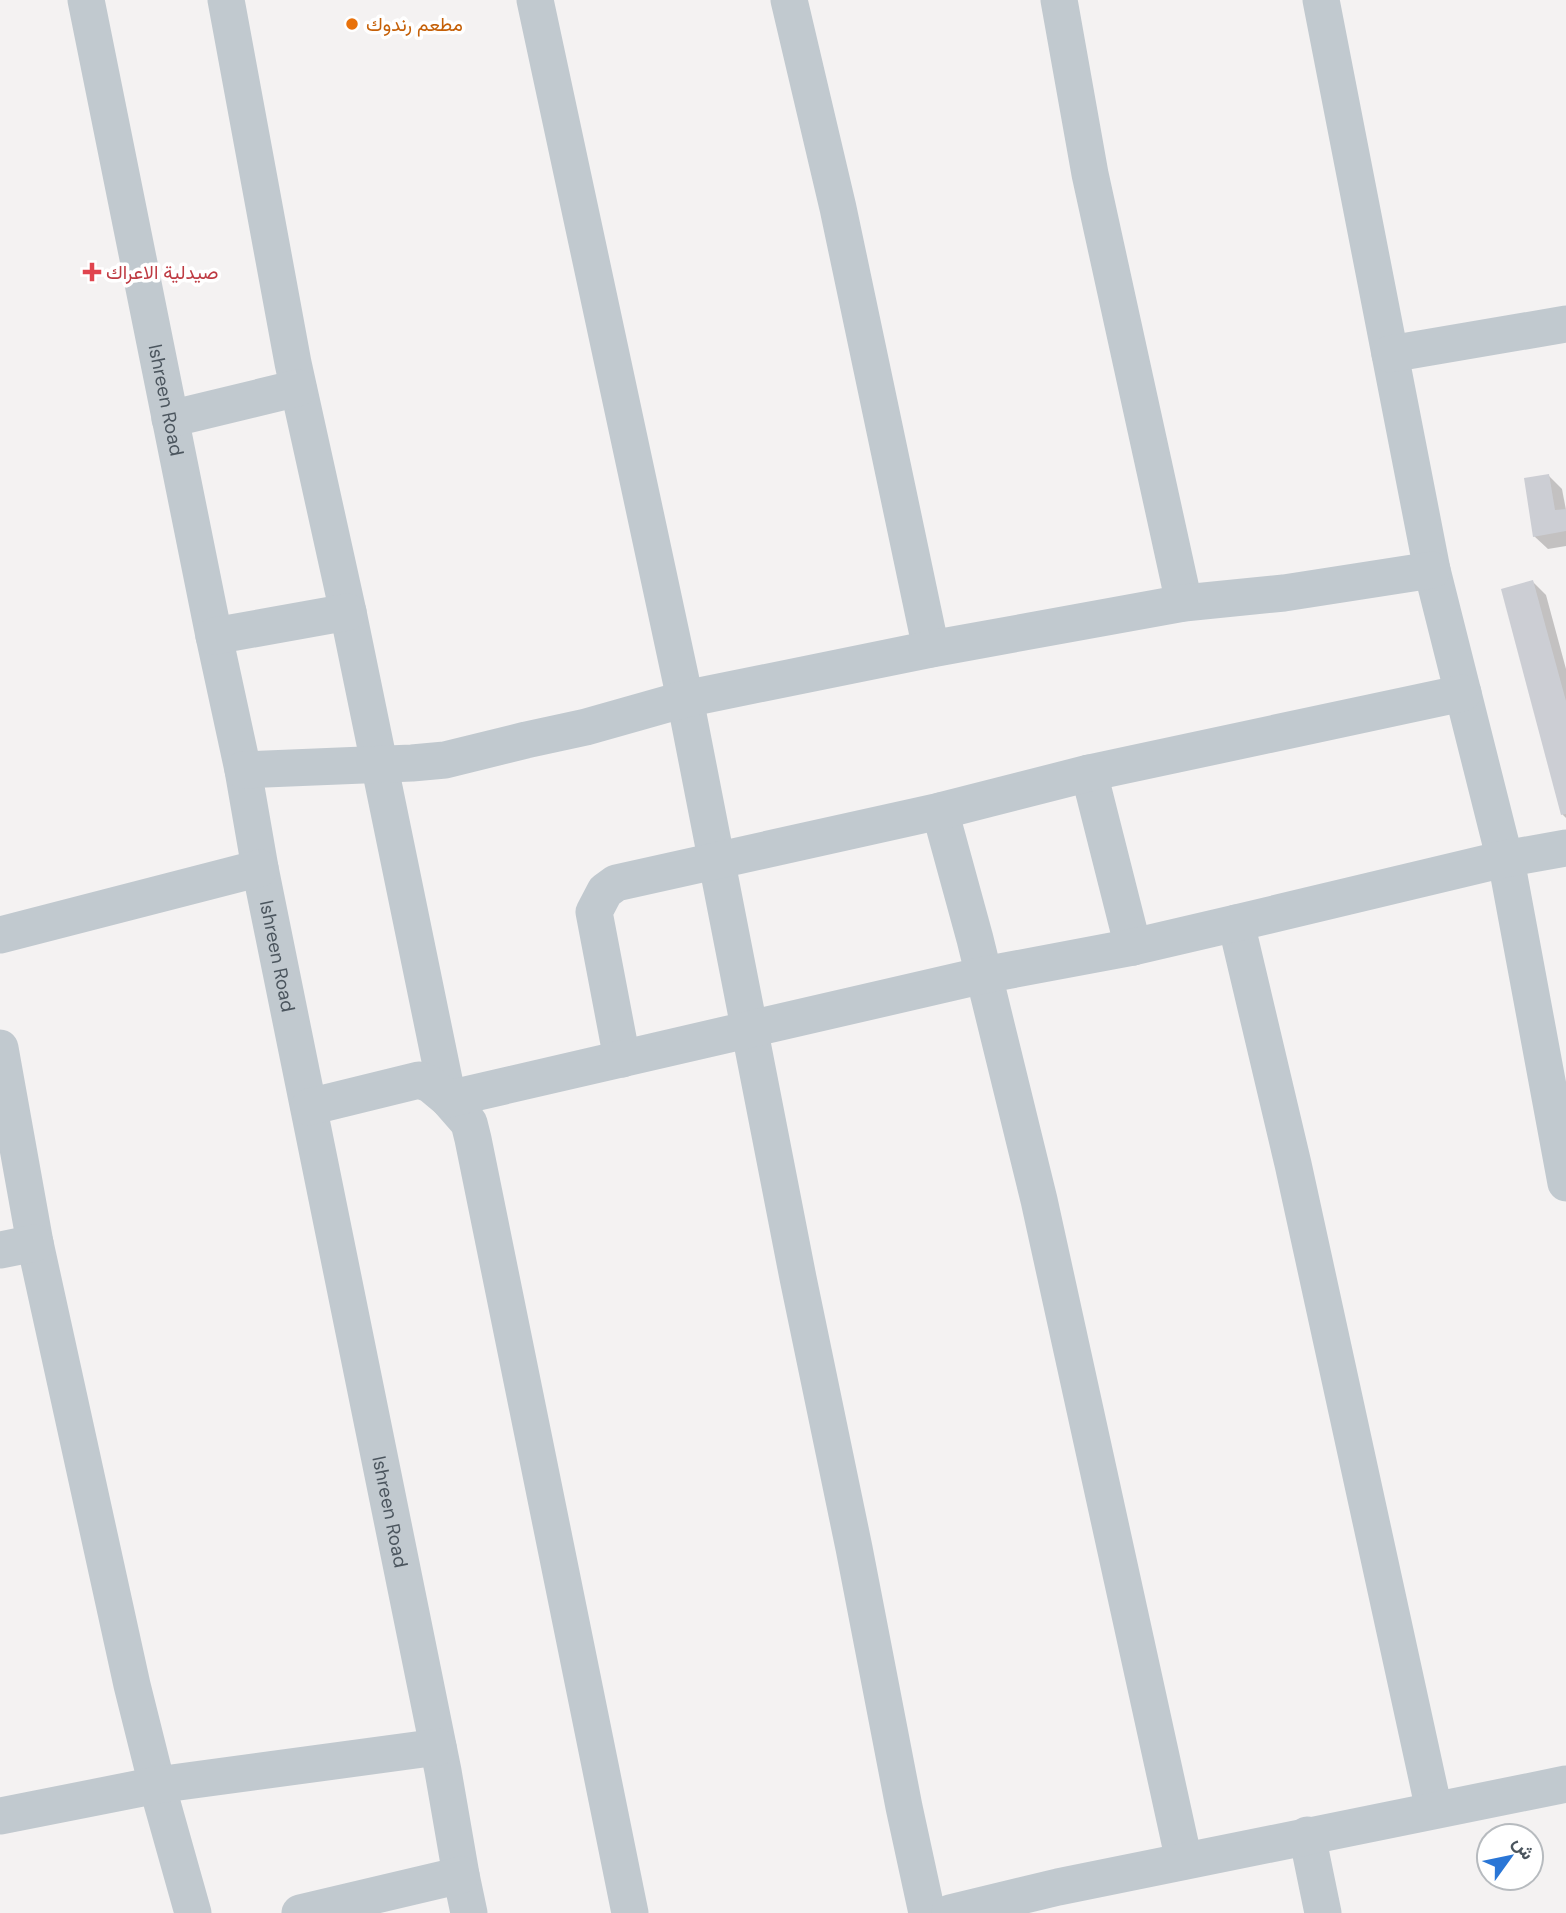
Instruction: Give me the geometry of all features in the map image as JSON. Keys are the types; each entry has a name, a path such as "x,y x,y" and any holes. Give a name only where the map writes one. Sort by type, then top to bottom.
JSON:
{"street":[{"name":"Ishreen Road","path":"86,0 243,770 260,868 438,1746 469,1913"},
{"path":"226,0 298,388 348,612 448,1099"},
{"path":"535,0 685,699 927,1913"},
{"path":"789,0 838,208 931,649"},
{"path":"1059,0 1093,188 1184,603"},
{"path":"1321,0 1432,570 1509,876 1566,1184"},
{"path":"1390,354 1566,324"},
{"path":"170,419 298,388"},
{"path":"243,770 445,760 586,727 685,699 931,649 1184,603 1284,593 1432,570"},
{"path":"214,636 348,612"},
{"path":"622,1059 594,912 605,891 616,883 940,811 1089,773 1463,693"},
{"path":"1089,773 1133,947"},
{"path":"940,811 984,975 1039,1200 1184,1861"},
{"path":"448,1099 984,975 1133,947 1504,859 1566,848"},
{"path":"0,935 260,868"},
{"path":"1236,923 1293,1164 1434,1810"},
{"path":"0,1048 35,1243 132,1685 193,1913"},
{"path":"309,1107 419,1080 430,1084 448,1099 469,1123 629,1913"},
{"path":"0,1250 35,1243"},
{"path":"0,1816 157,1784 438,1746"},
{"path":"950,1913 1061,1900 1184,1861 1434,1810 1564,1795"},
{"path":"1307,1835 1323,1913"},
{"path":"300,1913 461,1875"}],"building":[{"path":"1549,474 1555,510 1566,509 1566,531 1533,537 1524,478"},
{"path":"1533,580 1566,701 1566,814 1561,815 1501,589"}],"place":[{"name":"مطعم رندوك","path":"352,24"},
{"name":"صيدلية الاعراك","path":"92,272"}]}
